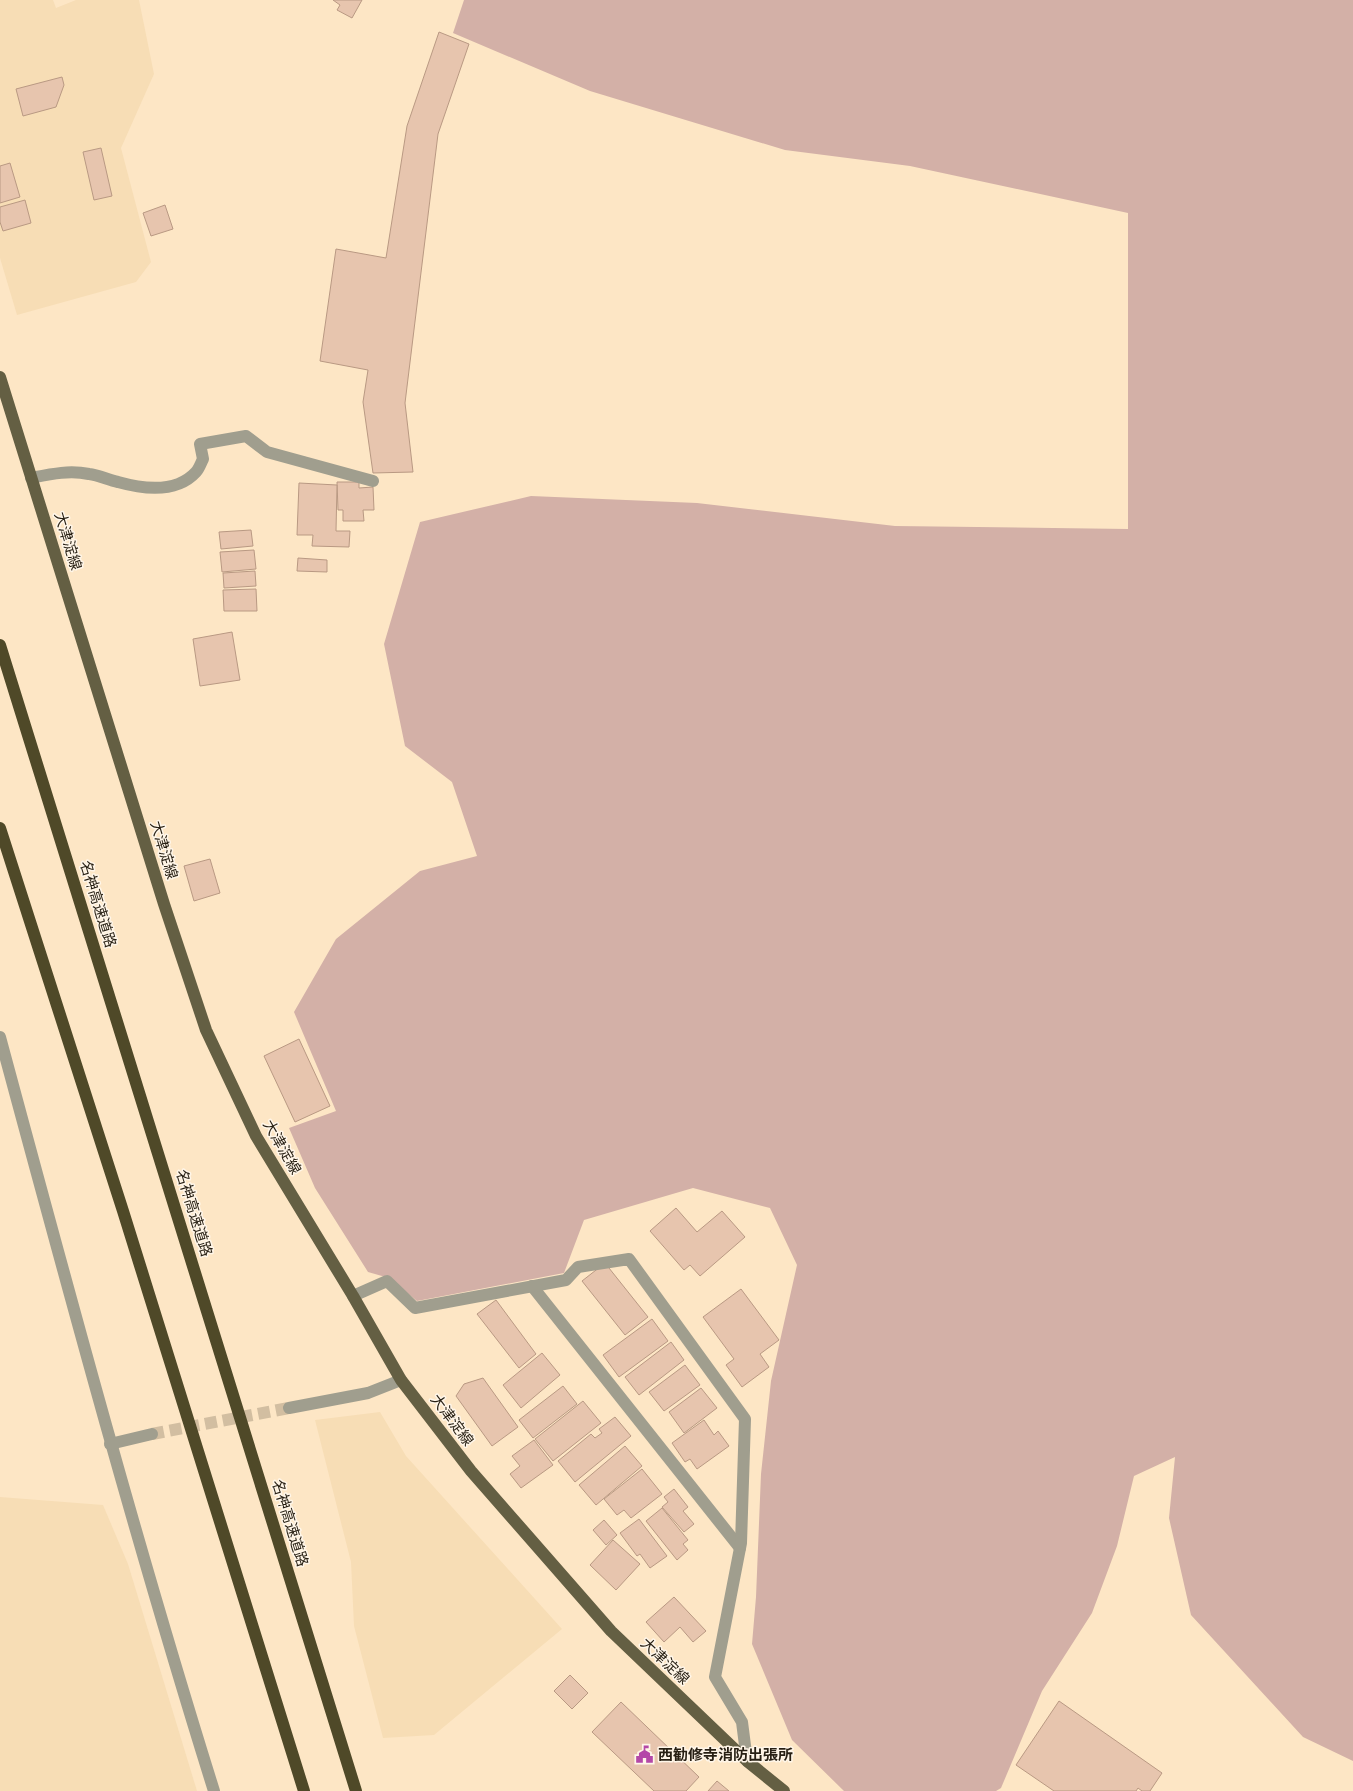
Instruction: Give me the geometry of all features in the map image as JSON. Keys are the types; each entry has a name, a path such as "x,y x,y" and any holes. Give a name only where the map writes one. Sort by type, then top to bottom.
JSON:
{"highway":[{"name":"名神高速道路","path":"0,645 356,1791"},
{"path":"0,828 125,1218 304,1791"}],"main road":[{"name":"大津淀線","path":"0,377 164,904 206,1030 256,1136 353,1296 401,1380 471,1471 611,1631 747,1761 784,1791"}],"street":[{"path":"31,478 62,472 89,474 118,482 156,489 172,486 183,481 196,472 203,459 200,444 246,436 267,452 373,481"},
{"path":"0,1037 110,1444 214,1791"},
{"path":"353,1296 387,1281 415,1308 566,1280 578,1266 629,1259 744,1419 740,1548 715,1677 742,1722 747,1761"},
{"path":"532,1286 740,1548"},
{"path":"289,1408 368,1393 401,1380"},
{"path":"110,1444 152,1434"}],"shaded area":[{"path":"0,0 53,0 56,8 76,0 139,0 154,74 121,148 151,262 136,282 17,315 0,258"},
{"path":"464,0 1353,0 1353,1761 1303,1737 1191,1615 1169,1518 1175,1457 1134,1476 1117,1546 1092,1613 1042,1691 1001,1788 996,1791 844,1791 792,1740 752,1644 756,1597 761,1474 771,1381 797,1265 770,1208 693,1188 584,1220 564,1273 417,1301 389,1278 368,1272 315,1188 289,1128 336,1111 294,1012 336,939 420,871 477,856 452,782 405,746 384,644 420,522 531,496 697,503 895,526 1128,529 1128,213 910,166 785,150 590,91 453,33"},
{"path":"380,1412 406,1456 562,1629 434,1735 383,1738 354,1626 351,1562 315,1420"},
{"path":"0,1497 103,1505 128,1564 197,1791 0,1791"}],"building":[{"path":"333,0 362,0 352,18 337,10 340,5"},
{"path":"439,32 469,44 438,134 405,403 413,472 373,473 363,402 368,370 320,361 336,249 386,258 407,126"},
{"path":"62,77 64,85 56,107 23,116 16,89"},
{"path":"101,148 112,196 94,200 83,152"},
{"path":"10,163 20,197 0,203 0,166"},
{"path":"25,200 31,223 3,231 0,222 0,207"},
{"path":"165,205 173,229 151,236 143,213"},
{"path":"337,482 359,482 359,488 373,487 374,510 363,510 364,521 343,521 343,510 338,510"},
{"path":"299,483 337,485 336,531 350,531 349,547 312,546 313,535 297,535"},
{"path":"251,530 253,546 221,549 219,532"},
{"path":"254,550 256,569 222,572 220,552"},
{"path":"298,558 327,560 327,572 297,571"},
{"path":"255,571 256,586 224,588 223,573"},
{"path":"256,589 257,611 224,611 223,590"},
{"path":"232,632 240,680 200,686 193,639"},
{"path":"210,859 220,893 194,901 184,866"},
{"path":"299,1039 330,1106 295,1122 264,1056"},
{"path":"676,1208 697,1232 722,1211 745,1237 700,1276 690,1265 684,1270 650,1231"},
{"path":"605,1263 648,1317 625,1335 582,1281"},
{"path":"741,1289 779,1340 760,1354 769,1367 742,1387 726,1365 734,1359 703,1317"},
{"path":"496,1300 536,1354 519,1368 477,1314"},
{"path":"652,1319 668,1341 619,1377 603,1355"},
{"path":"671,1342 684,1360 639,1395 625,1377"},
{"path":"542,1353 560,1375 521,1408 503,1385"},
{"path":"685,1365 700,1385 664,1411 649,1392"},
{"path":"483,1378 518,1427 492,1446 456,1396 464,1384"},
{"path":"563,1386 577,1404 533,1438 519,1420"},
{"path":"701,1388 717,1408 684,1433 669,1412"},
{"path":"583,1401 601,1423 553,1461 535,1439"},
{"path":"615,1417 631,1436 575,1482 558,1461 591,1434 595,1438 602,1433 599,1429"},
{"path":"704,1420 714,1435 718,1431 729,1446 697,1469 690,1459 685,1462 672,1443"},
{"path":"534,1440 553,1465 521,1488 510,1474 520,1466 512,1456"},
{"path":"625,1446 642,1466 596,1505 579,1485"},
{"path":"642,1469 662,1494 631,1518 624,1510 617,1515 604,1499"},
{"path":"674,1489 688,1507 683,1511 694,1524 684,1532 662,1507 668,1502 664,1497"},
{"path":"662,1508 688,1540 683,1544 688,1550 677,1560 646,1521"},
{"path":"639,1519 667,1556 650,1568 640,1554 637,1556 620,1533"},
{"path":"604,1520 617,1535 606,1545 593,1530"},
{"path":"613,1540 640,1564 616,1590 590,1565"},
{"path":"674,1597 706,1631 693,1642 680,1627 664,1642 646,1622"},
{"path":"570,1675 588,1693 572,1709 554,1691"},
{"path":"1059,1701 1162,1773 1150,1791 1142,1791 1138,1788 1136,1791 1054,1791 1016,1765"},
{"name":"西勧修寺消防出張所","path":"621,1702 699,1777 686,1791 654,1791 592,1732"},
{"path":"717,1781 729,1791 708,1791"}],"tunnel":[{"path":"152,1434 289,1408"}],"place":[{"name":"西勧修寺消防出張所","path":"645,1755"}]}
